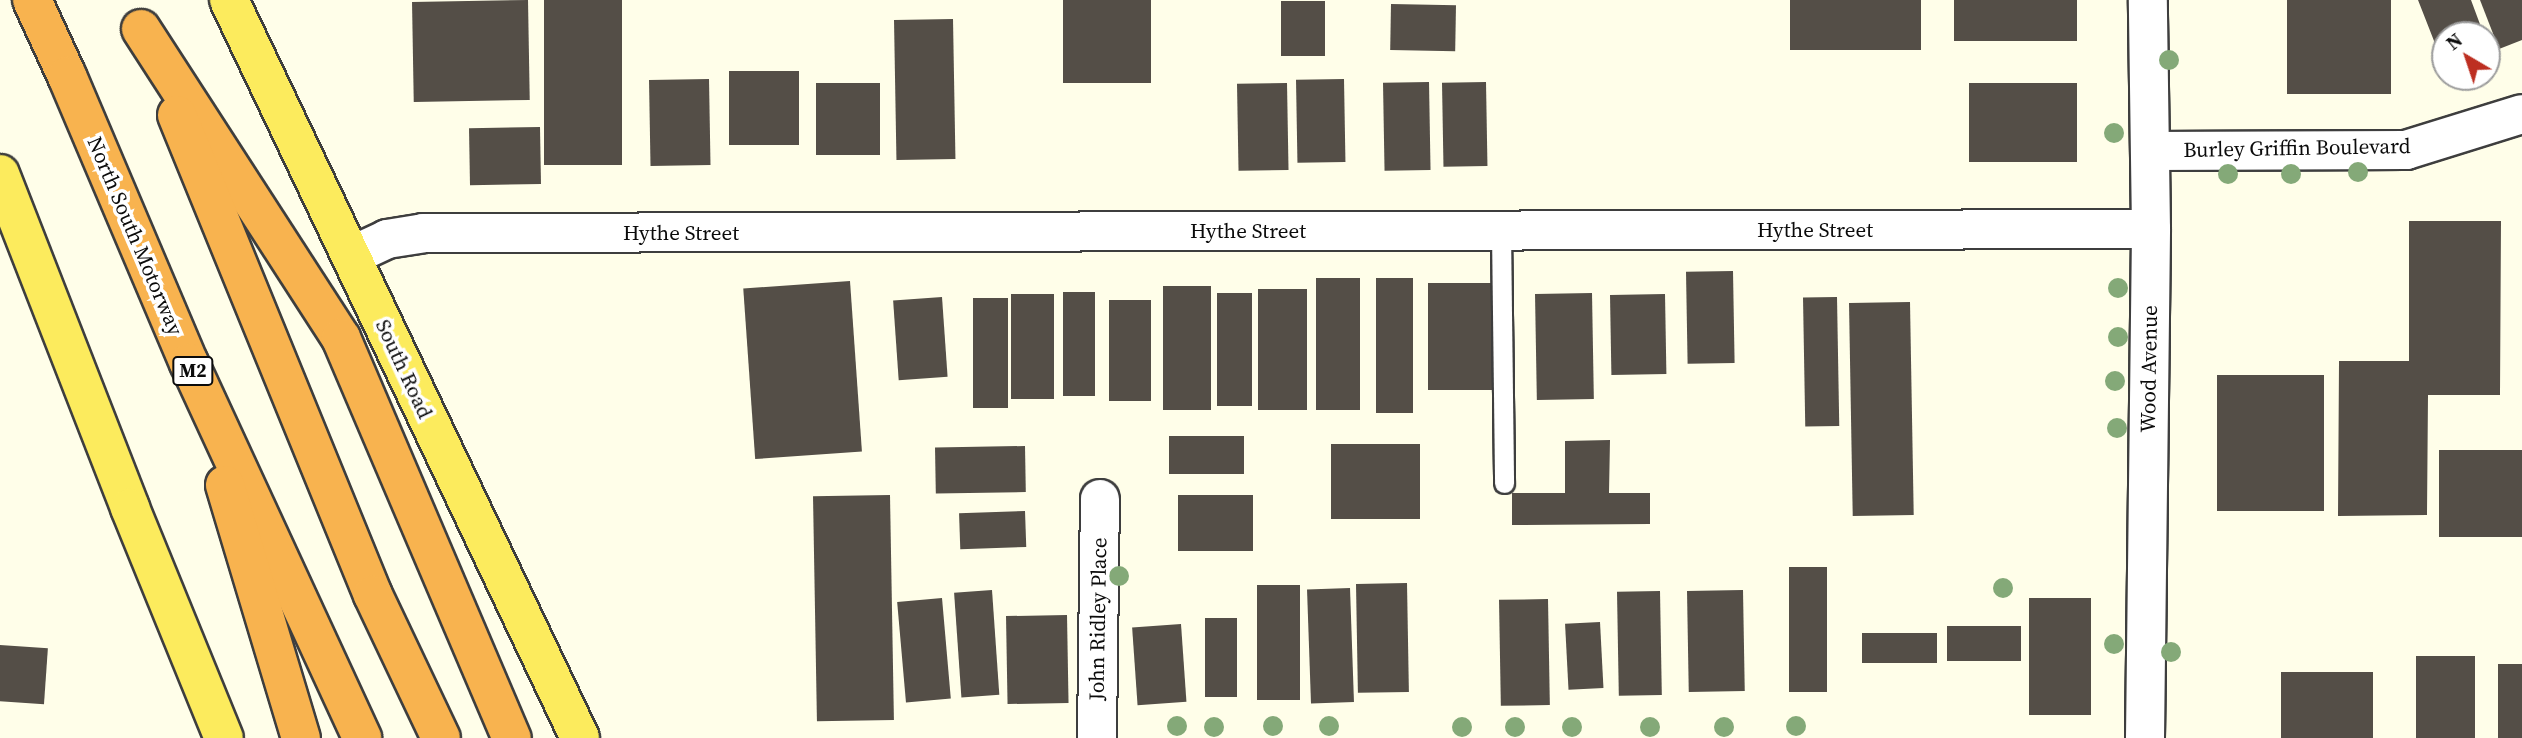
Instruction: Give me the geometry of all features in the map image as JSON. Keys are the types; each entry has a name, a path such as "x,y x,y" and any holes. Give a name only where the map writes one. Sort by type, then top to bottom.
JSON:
{"highway":[{"name":"North South Motorway","path":"32,0 189,363 362,738"},
{"path":"135,14 368,582 442,738"},
{"path":"135,14 341,338 512,738"},
{"path":"189,363 300,738"}],"main road":[{"name":"South Road","path":"229,0 580,738"},
{"path":"0,174 130,508 225,738"}],"street":[{"name":"Wood Avenue","path":"2145,738 2151,229 2148,0"},
{"name":"Burley Griffin Boulevard","path":"2151,151 2406,150 2522,114"},
{"name":"Hythe Street","path":"351,256 387,239 423,233 2151,229"},
{"name":"John Ridley Place","path":"1097,738 1100,499"}],"lane":[{"path":"1501,231 1504,484"}],"building":[{"path":"528,0 530,100 414,102 412,2"},
{"path":"544,0 622,0 622,165 544,165"},
{"path":"1063,0 1151,0 1151,83 1063,83"},
{"path":"1790,0 1921,0 1921,50 1790,50"},
{"path":"1954,0 2077,0 2077,41 1954,41"},
{"path":"2287,0 2391,0 2391,94 2287,94"},
{"path":"2418,0 2471,0 2479,21 2431,21 2431,33"},
{"path":"2480,0 2522,0 2522,40 2501,48 2501,21 2488,21"},
{"path":"1281,1 1325,1 1325,56 1281,56"},
{"path":"1391,4 1456,5 1455,51 1390,50"},
{"path":"953,19 955,159 896,160 894,20"},
{"path":"729,71 799,71 799,145 729,145"},
{"path":"709,79 711,165 651,166 649,80"},
{"path":"1344,79 1345,162 1297,163 1296,80"},
{"path":"1429,82 1431,170 1385,171 1383,83"},
{"path":"1486,82 1487,166 1443,167 1442,83"},
{"path":"816,83 880,83 880,155 816,155"},
{"path":"1287,83 1289,170 1239,171 1237,84"},
{"path":"1969,83 2077,83 2077,162 1969,162"},
{"path":"540,127 541,184 470,185 469,128"},
{"path":"2409,221 2501,221 2500,395 2428,395 2427,515 2338,516 2339,361 2409,361"},
{"path":"1733,271 1735,363 1688,364 1686,272"},
{"path":"1316,278 1360,278 1360,410 1316,410"},
{"path":"1376,278 1413,278 1413,413 1376,413"},
{"path":"850,281 862,452 755,459 743,288"},
{"path":"1428,283 1492,283 1492,390 1428,390"},
{"path":"1163,286 1211,286 1211,410 1163,410"},
{"path":"1258,289 1307,289 1307,410 1258,410"},
{"path":"1063,292 1095,292 1095,396 1063,396"},
{"path":"1217,293 1252,293 1252,406 1217,406"},
{"path":"1592,293 1594,399 1537,400 1535,294"},
{"path":"1011,294 1054,294 1054,399 1011,399"},
{"path":"1665,294 1666,374 1611,375 1610,295"},
{"path":"942,297 948,377 899,380 893,300"},
{"path":"1837,297 1839,426 1805,427 1803,298"},
{"path":"973,298 1008,298 1008,408 973,408"},
{"path":"1109,300 1151,300 1151,401 1109,401"},
{"path":"1910,302 1914,515 1853,516 1849,303"},
{"path":"2217,375 2324,375 2324,511 2217,511"},
{"path":"1169,436 1244,436 1244,474 1169,474"},
{"path":"1610,440 1609,493 1650,493 1650,524 1512,525 1512,493 1565,493 1565,441"},
{"path":"1331,444 1420,444 1420,519 1331,519"},
{"path":"1025,446 1026,492 936,494 935,448"},
{"path":"2439,450 2522,450 2522,537 2439,537"},
{"path":"890,495 894,720 817,721 813,496"},
{"path":"1178,495 1253,495 1253,551 1178,551"},
{"path":"1025,511 1026,547 960,549 959,513"},
{"path":"1789,567 1827,567 1827,692 1789,692"},
{"path":"1407,583 1409,692 1358,693 1356,584"},
{"path":"1257,585 1300,585 1300,700 1257,700"},
{"path":"1350,588 1354,702 1311,703 1307,590"},
{"path":"992,590 999,695 961,697 954,593"},
{"path":"1743,590 1745,691 1689,692 1687,591"},
{"path":"1660,591 1662,695 1619,696 1617,592"},
{"path":"942,598 951,699 906,703 897,602"},
{"path":"2029,598 2091,598 2091,715 2029,715"},
{"path":"1548,599 1550,705 1501,706 1499,600"},
{"path":"1067,615 1069,703 1008,704 1006,616"},
{"path":"1205,618 1237,618 1237,697 1205,697"},
{"path":"1600,622 1603,688 1569,690 1565,624"},
{"path":"1181,624 1186,702 1138,705 1132,627"},
{"path":"1947,626 2021,626 2021,661 1947,661"},
{"path":"1862,633 1937,633 1937,663 1862,663"},
{"path":"0,645 48,648 44,704 0,701"},
{"path":"2416,656 2475,656 2475,738 2416,738"},
{"path":"2498,664 2522,664 2522,738 2498,738"},
{"path":"2281,672 2373,672 2373,738 2281,738"}]}
